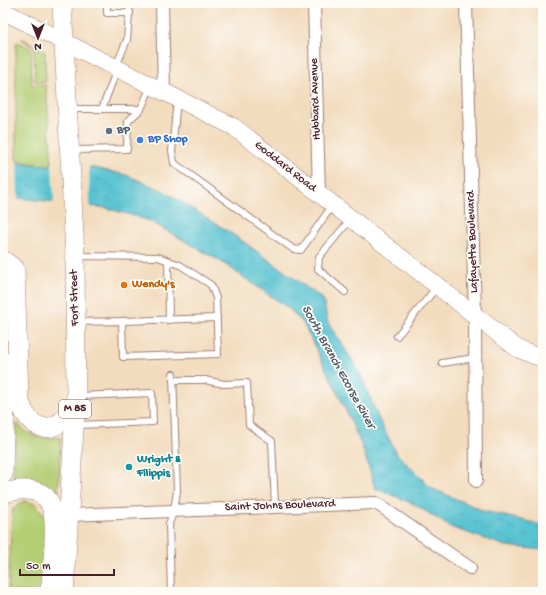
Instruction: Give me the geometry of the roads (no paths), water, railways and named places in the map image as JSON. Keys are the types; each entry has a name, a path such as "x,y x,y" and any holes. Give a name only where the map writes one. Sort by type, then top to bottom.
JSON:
{"main road":[{"name":"Fort Street","path":"62,3 75,256 76,397 64,592"},
{"path":"3,260 15,269 19,398 22,410 35,424 52,427 62,423 67,418 76,397"},
{"path":"3,277 3,474"},
{"path":"3,494 12,491 30,490 44,496 52,506 54,540 50,592"}],"street":[{"path":"162,3 164,92"},
{"name":"Hubbard Avenue","path":"314,3 326,199"},
{"name":"Lafayette Boulevard","path":"466,3 475,315 474,358 476,481"},
{"name":"Goddard Road","path":"3,11 234,127 518,349 535,356 543,357"},
{"name":"Saint Johns Boulevard","path":"69,515 376,502 470,568"}],"lane":[{"path":"107,3 107,13 130,13"},
{"path":"102,109 127,40 130,3"},
{"path":"70,157 127,149 128,120 164,92 174,163 293,249 302,250 326,199"},
{"path":"67,109 141,109"},
{"path":"346,292 318,269 318,263 319,257 351,219"},
{"path":"75,256 142,256 168,260 180,265 212,285 216,298 218,354 123,357 122,321"},
{"path":"168,260 169,320"},
{"path":"397,336 438,286"},
{"path":"75,322 217,318"},
{"path":"442,363 474,358"},
{"path":"171,592 169,524 174,510 177,491 173,377 205,380 224,384 247,383 249,425 272,441 274,506"},
{"path":"74,425 153,422 152,393 76,397"}],"water":[{"name":"South Branch Ecorse River","path":"3,159 29,164 90,167 126,175 164,191 234,235 323,299 328,322 359,371 380,422 397,454 431,488 484,511 543,525 543,550 506,546 450,527 414,504 375,488 363,449 343,404 303,323 288,308 220,261 148,220 106,208 3,196"}],"place":[{"name":"BP","path":"109,131"},
{"name":"BP Shop","path":"140,140"},
{"name":"Wendy's","path":"124,285"},
{"name":"Wright & Filippis","path":"129,467"}]}
